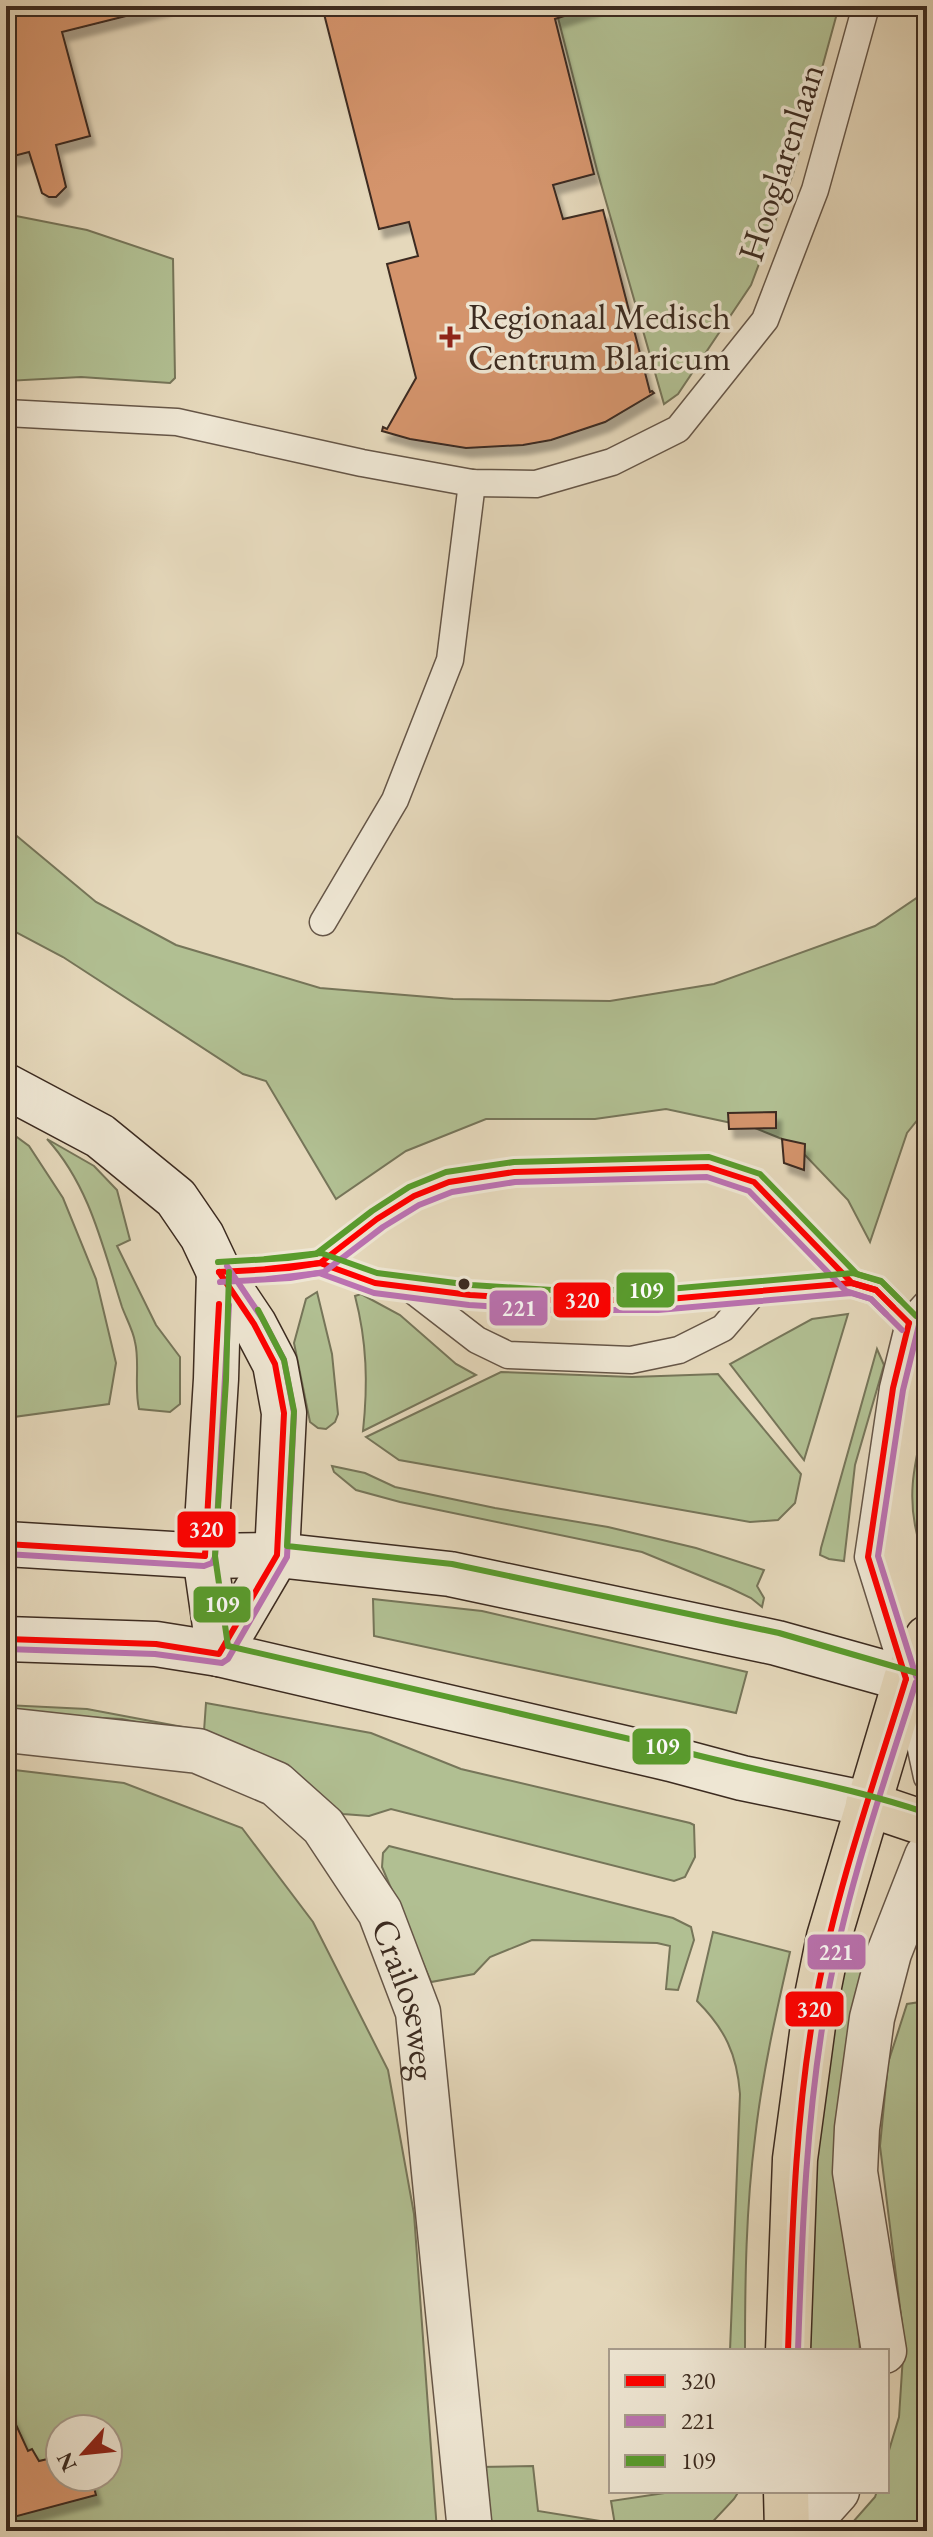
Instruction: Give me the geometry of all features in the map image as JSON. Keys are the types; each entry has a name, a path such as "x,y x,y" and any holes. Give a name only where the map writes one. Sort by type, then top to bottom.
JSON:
{"main road":[{"path":"6,1086 100,1136 176,1198 202,1236 219,1272 254,1324 275,1364 284,1413 277,1555 219,1654"},
{"path":"219,1272 205,1556 219,1654"},
{"path":"6,1544 205,1556 277,1555 450,1574 777,1643 916,1682"},
{"path":"788,2349 795,2159 817,1996 829,1937 868,1804 916,1682 927,1638"},
{"path":"6,1639 156,1644 219,1654 742,1778 868,1804 927,1824"},
{"name":"Crailoseweg","path":"6,1730 198,1751 276,1784 323,1826 380,1912 418,2012 470,2531"},
{"path":"884,2349 855,2172 857,2128 872,2018 889,1953 927,1856"},
{"path":"786,2493 787,2531"},
{"path":"801,2531 835,2493"}],"lane":[{"name":"Hooglarenlaan","path":"6,413 177,422 362,463 472,483 536,484 612,462 678,429 765,320 815,190 866,6"},
{"path":"323,922 395,800 450,660 472,483"},
{"path":"219,1272 320,1263 377,1219 414,1196 449,1182 514,1172 708,1167 754,1182 852,1283"},
{"path":"320,1263 375,1283 552,1300 657,1300 852,1283 876,1290 909,1323"},
{"path":"409,1287 477,1340 508,1355 631,1360 679,1350 723,1328 755,1291"},
{"path":"927,1303 909,1323 893,1388 868,1557 916,1682 927,1777"}],"green space":[{"path":"555,6 839,6 793,174 751,285 678,394 664,404 597,170"},
{"path":"6,214 87,230 173,259 175,378 170,383 81,377 6,381"},
{"path":"6,827 96,902 176,945 320,988 453,999 610,1001 714,984 875,926 927,891 927,1108 907,1133 870,1242 848,1200 805,1155 782,1139 755,1128 666,1109 595,1119 486,1119 406,1151 336,1199 266,1081 243,1074 63,957 6,927"},
{"path":"6,1129 29,1146 63,1198 96,1279 116,1363 109,1404 6,1418"},
{"path":"47,1139 94,1166 117,1190 130,1240 117,1246 156,1325 180,1357 180,1404 170,1412 139,1409 134,1338 94,1218 74,1177"},
{"path":"317,1292 332,1354 338,1414 335,1422 326,1429 310,1422 294,1343 306,1299"},
{"path":"361,1294 400,1315 456,1364 476,1375 363,1431 365,1363 355,1296"},
{"path":"848,1314 804,1460 730,1364 812,1319"},
{"path":"877,1349 884,1365 855,1465 844,1561 829,1559 820,1555 821,1548"},
{"path":"501,1372 632,1377 718,1374 801,1474 795,1503 778,1520 750,1522 399,1460 366,1437"},
{"path":"927,1409 927,1537 920,1545 912,1493"},
{"path":"332,1466 365,1473 395,1487 608,1527 696,1548 764,1570 757,1586 764,1598 762,1607 730,1588 642,1552 400,1502 356,1490 334,1472"},
{"path":"373,1599 482,1611 747,1672 736,1713 374,1636"},
{"path":"206,1703 371,1733 461,1769 690,1823 694,1825 695,1857 685,1877 674,1881 391,1809 369,1816 343,1814 319,1795 175,1730 122,1719 6,1713 6,1705 87,1709 204,1731"},
{"path":"6,1769 124,1783 242,1828 313,1922 388,2070 414,2214 437,2531 6,2531"},
{"path":"389,1846 673,1918 691,1927 694,1940 678,1990 666,1989 670,1946 657,1943 532,1940 490,1957 474,1974 431,1982 382,1867 383,1853"},
{"path":"713,1932 790,1952 765,2068 752,2164 745,2349 730,2349 740,2094 728,2043 697,2001"},
{"path":"845,1964 868,1969 856,2293 860,2349 808,2349 813,2154"},
{"path":"927,2001 927,2531 845,2531 876,2493 889,2493 889,2450 899,2417 904,2340 880,2146 888,2063 907,2004"},
{"path":"533,2466 538,2511 612,2523 614,2531 486,2531 479,2467"},
{"path":"665,2493 738,2493 704,2531 616,2531 611,2501"}],"building":[{"path":"6,6 166,6 62,32 90,136 56,145 66,187 56,197 42,193 29,152 6,158"},
{"path":"322,6 595,6 555,19 594,174 553,185 563,219 603,210 650,392 654,393 605,422 551,440 523,445 466,448 382,431 383,427 387,429 416,378 387,264 418,256 409,222 379,229"},
{"path":"776,1112 776,1128 729,1129 728,1113"},
{"path":"782,1139 805,1144 804,1170 784,1163"},
{"path":"6,2403 28,2451 32,2449 39,2461 44,2460 44,2493 96,2495 6,2519"}],"transit line":[{"name":"109","path":"218,1262 316,1254 409,1187 446,1172 514,1162 709,1157 760,1174 857,1274 882,1282 916,1316"},
{"name":"320","path":"219,1272 320,1263 377,1219 414,1196 449,1182 514,1172 708,1167 754,1182 852,1283 876,1290 909,1323"},
{"name":"221","path":"220,1282 290,1278 324,1272 383,1227 419,1205 452,1192 515,1182 707,1177 749,1191 846,1291 871,1299 902,1330"},
{"name":"109","path":"266,1259 321,1253 377,1273 471,1285 552,1290 657,1290 853,1273 881,1281 900,1300"},
{"name":"320","path":"267,1269 320,1263 375,1283 470,1295 552,1300 657,1300 852,1283 876,1290 893,1307"},
{"name":"221","path":"6,1649 155,1654 222,1663 228,1659 287,1557 294,1413 284,1360 262,1318 227,1266"},
{"name":"320","path":"6,1639 156,1644 219,1654 277,1555 284,1413 275,1364 254,1324 219,1272"},
{"name":"109","path":"229,1272 215,1556 228,1646 833,1787 927,1813"},
{"name":"221","path":"268,1279 319,1273 374,1293 469,1305 552,1310 658,1310 851,1293 871,1299 886,1314"},
{"name":"320","path":"6,1544 205,1556 219,1304"},
{"name":"221","path":"6,1554 204,1566 212,1563 215,1557 229,1305"},
{"name":"109","path":"258,1310 284,1360 294,1411 287,1546 452,1564 779,1633 927,1676"},
{"name":"320","path":"906,1679 868,1557 893,1388 909,1323"},
{"name":"221","path":"916,1676 878,1556 903,1390 919,1325"},
{"name":"320","path":"788,2349 799,2127 817,1994 846,1875 906,1679"},
{"name":"221","path":"798,2349 810,2130 827,1999 855,1879 916,1682"}],"place":[{"name":"Regionaal Medisch Centrum Blaricum","path":"450,337"}]}
